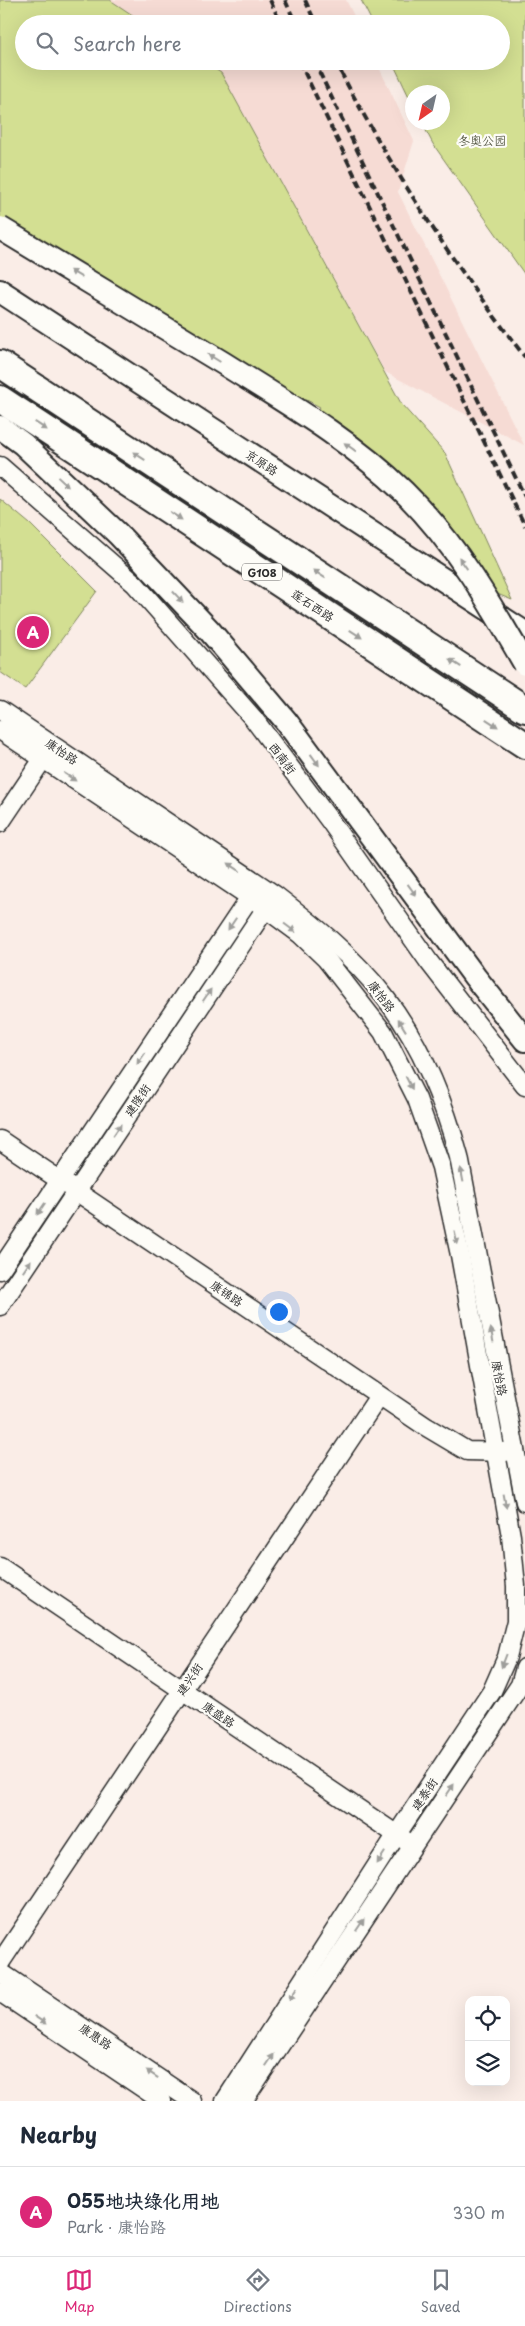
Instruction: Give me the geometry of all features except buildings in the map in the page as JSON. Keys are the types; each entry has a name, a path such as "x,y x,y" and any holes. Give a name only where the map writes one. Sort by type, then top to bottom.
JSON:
{"highway":[{"name":"G108","path":"0,364 525,709"},
{"name":"莲石西路","path":"0,399 525,745"}],"main road":[{"path":"0,228 303,413 362,455 404,492 441,532 488,598 525,664"},
{"name":"京原路","path":"0,291 525,633"},
{"path":"0,427 22,444 118,534 209,630 286,721 525,1040"}],"street":[{"name":"西南街","path":"0,466 135,584 253,718 330,822 429,962 525,1086"},
{"name":"康怡路","path":"0,710 270,902 326,958 348,984 383,1032 417,1099 444,1185 460,1256 496,1453"},
{"name":"康怡路","path":"0,730 43,759 255,890"},
{"path":"0,823 43,759"},
{"name":"建隆街","path":"0,1270 255,890"},
{"name":"康怡路","path":"270,902 316,926 353,962 384,996 417,1047 441,1104 459,1157 514,1451"},
{"name":"建隆街","path":"0,1306 270,902"},
{"name":"康锦路","path":"0,1140 425,1426 468,1451 496,1453 514,1451"},
{"name":"建兴街","path":"0,1963 379,1396"},
{"path":"514,1451 525,1502"},
{"name":"建泰街","path":"225,2101 397,1834 492,1691 507,1657 516,1621 516,1586 511,1536 496,1453"},
{"name":"康盛路","path":"0,1567 413,1846"},
{"name":"建泰街","path":"243,2101 520,1685 525,1668"},
{"name":"康惠路","path":"0,1972 192,2101"},
{"name":"康惠路","path":"0,1992 162,2101"}],"shaded area":[{"path":"110,0 346,0 354,15 132,15"},
{"path":"216,70 380,70 405,122 405,130 409,130 414,141 398,192 524,445 385,372 221,73"}],"green space":[{"path":"0,0 110,0 132,15 15,15 15,70 216,70 221,73 402,405 445,453 512,600 463,580 398,497 306,428 320,407 47,264 0,233"},
{"name":"冬奥公园","path":"361,0 525,0 525,275 433,144 426,130 450,130 450,85 405,85 405,88 396,70 510,70 510,15 368,15"},
{"path":"0,499 30,524 97,591 25,689 0,672"}],"railway":[{"path":"270,0 277,15"},
{"path":"285,0 292,15"},
{"path":"305,0 312,15"},
{"path":"303,70 525,526"},
{"path":"318,70 525,497"},
{"path":"340,70 377,138 423,214 498,322 525,357"}],"place":[{"name":"055地块绿化用地","path":"33,632"}]}
